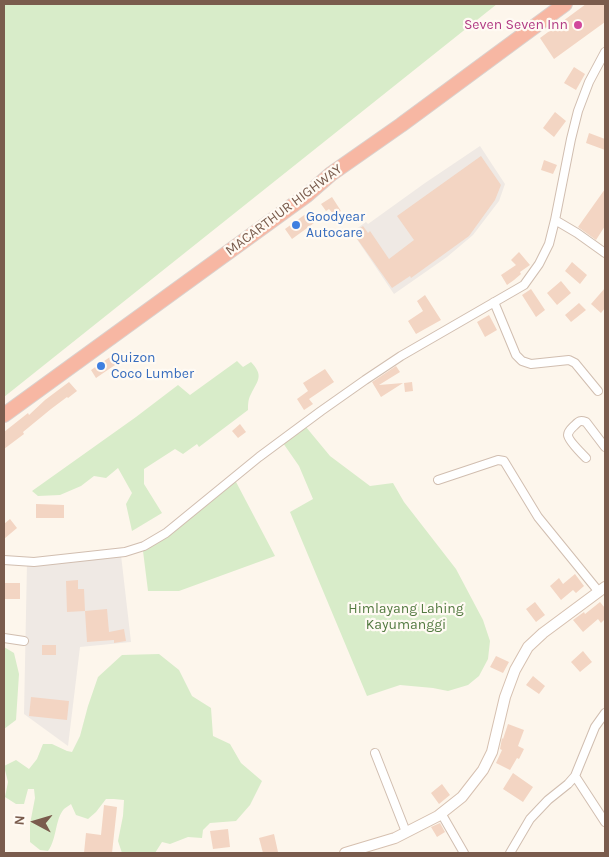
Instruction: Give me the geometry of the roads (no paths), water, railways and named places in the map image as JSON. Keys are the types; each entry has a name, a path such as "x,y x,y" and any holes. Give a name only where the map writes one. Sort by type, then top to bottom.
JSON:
{"highway":[{"name":"MACARTHUR HIGHWAY","path":"4,416 565,4"}],"street":[{"path":"4,560 34,562 124,552 144,546 166,533 259,457 321,410 401,356 524,286 545,254 549,244 578,111 589,82 605,52"},
{"path":"555,220 605,253"},
{"path":"494,302 516,355 522,361 532,364 569,360 575,363 598,391"},
{"path":"586,458 569,439 568,435 569,431 578,422 586,422 605,446"},
{"path":"345,853 396,838 441,813 462,797 483,770 492,752 508,688 515,670 528,647 543,632 602,589 538,517 504,461 498,460 438,480"},
{"path":"4,638 24,641"},
{"path":"510,853 530,819 575,776 595,727 605,713"},
{"path":"375,753 406,832"},
{"path":"575,776 605,822"},
{"path":"441,813 464,853"}],"place":[{"name":"Seven Seven Inn","path":"578,25"},
{"name":"Goodyear Autocare","path":"296,225"},
{"name":"Quizon Coco Lumber","path":"101,366"}],"park label":[{"name":"Himlayang Lahing Kayumanggi","path":"406,618"}]}
